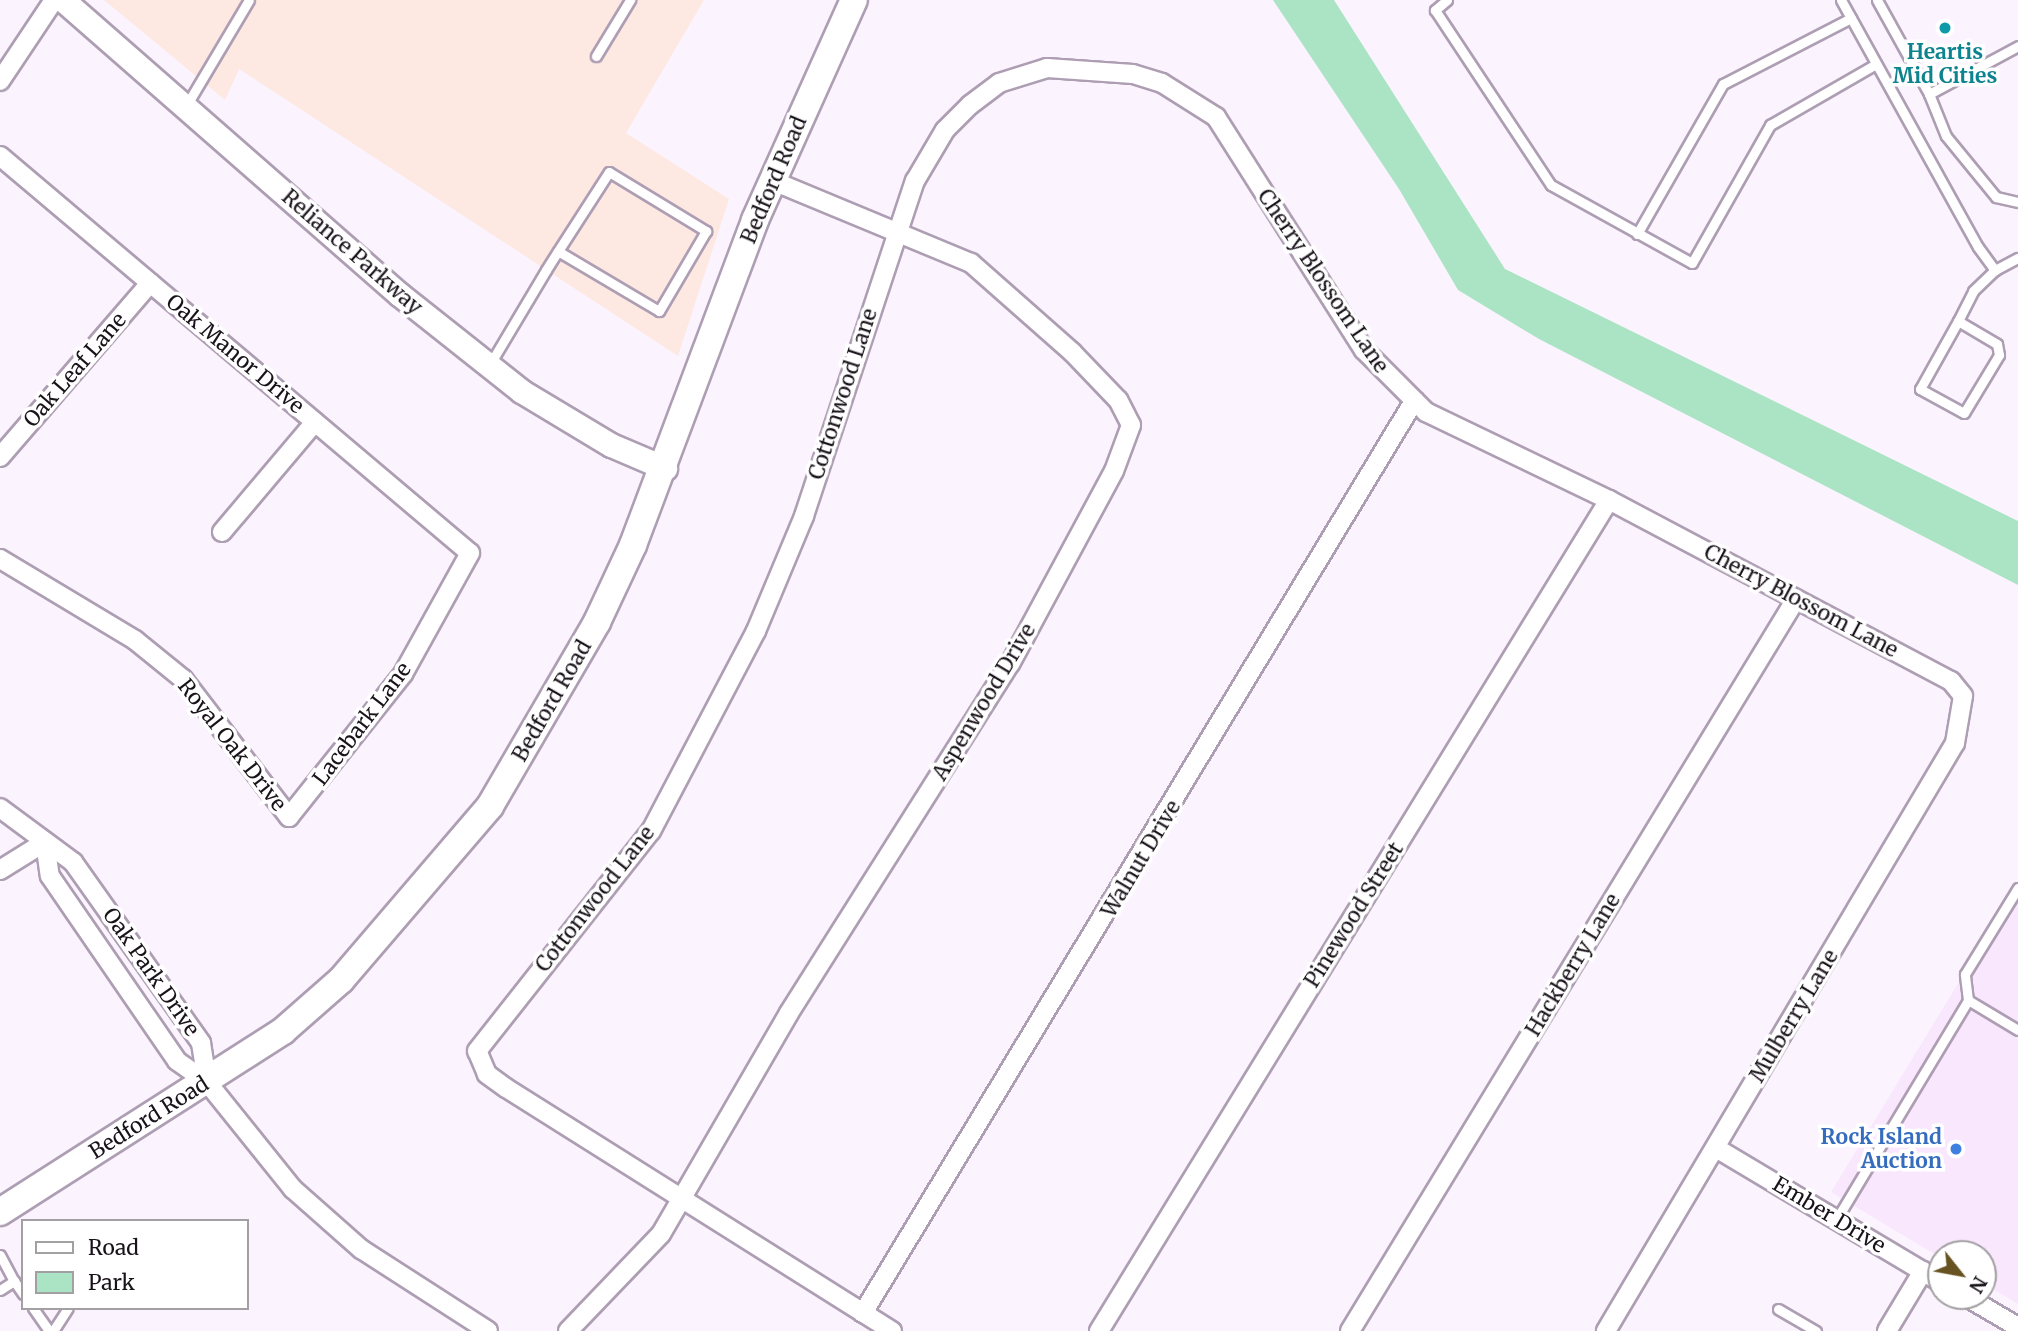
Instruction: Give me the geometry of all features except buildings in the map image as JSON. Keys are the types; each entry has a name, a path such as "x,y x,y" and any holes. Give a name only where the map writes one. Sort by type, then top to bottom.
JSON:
{"main road":[{"name":"Bedford Road","path":"0,1212 283,1031 341,980 459,849 521,758 597,622 665,468 775,182 854,0"}],"street":[{"path":"0,81 54,0"},
{"name":"Reliance Parkway","path":"64,0 185,107 489,365 611,445 665,468"},
{"name":"Cherry Blossom Lane","path":"898,229 915,181 945,130 999,83 1048,68 1133,74 1162,83 1216,117 1364,349 1414,401 1472,438 1609,500 1951,681 1964,696"},
{"name":"Oak Manor Drive","path":"0,156 470,553"},
{"name":"Aspenwood Drive","path":"568,1331 654,1242 680,1201 789,1013 1010,664 1114,471 1131,425 1118,400 1029,310 971,263 898,229 775,182"},
{"name":"Cottonwood Lane","path":"892,1331 680,1201 506,1088 487,1074 477,1051 651,831 756,631 804,516 898,229"},
{"name":"Oak Leaf Lane","path":"0,457 150,283"},
{"name":"Walnut Drive","path":"863,1313 1414,401"},
{"path":"222,532 315,422"},
{"name":"Pinewood Street","path":"1099,1331 1609,500"},
{"name":"Lacebark Lane","path":"289,817 403,674 470,553"},
{"name":"Royal Oak Drive","path":"0,559 135,640 183,680 289,817"},
{"name":"Hackberry Lane","path":"1350,1331 1796,598"},
{"name":"Mulberry Lane","path":"1606,1331 1955,743 1964,721 1964,696"},
{"name":"Oak Park Drive","path":"0,808 73,862 201,1043 207,1082"},
{"path":"0,870 45,842"},
{"name":"Oak Park Drive","path":"45,842 50,876 109,964 177,1061 207,1082"},
{"path":"109,964 132,947"},
{"path":"207,1082 327,1224 488,1331"},
{"name":"Ember Drive","path":"1716,1149 1927,1273"},
{"path":"1887,1331 1923,1271"},
{"path":"1989,1310 2018,1327"}],"lane":[{"path":"185,107 249,0"},
{"path":"596,56 630,0"},
{"path":"1447,0 1435,10 1551,185 1692,263 1770,125 1877,65"},
{"path":"1841,0 1995,270"},
{"path":"1877,0 1929,94 1946,136 1996,197 2018,202"},
{"path":"1637,234 1723,84 1851,18"},
{"path":"1929,94 2018,46"},
{"path":"489,365 558,251 609,172 706,231 659,311 558,251"},
{"path":"1958,321 1997,344 1999,355 1964,413 1920,389 1973,291 1995,270 2018,258"},
{"path":"1836,1220 1968,1000 1965,974 2018,888"},
{"path":"1968,1000 2018,1030"},
{"path":"0,1255 21,1291"},
{"path":"0,1290 14,1281"},
{"path":"1778,1309 1816,1331"},
{"path":"35,1310 51,1331 67,1310"}],"shaded area":[{"path":"104,0 704,0 626,133 729,199 678,356 239,69 225,100"},
{"path":"2018,885 2018,1304 1997,1291 1997,1240 1927,1240 1927,1250 1831,1192"}],"green space":[{"path":"1273,0 1334,0 1505,269 2018,521 2018,585 1539,339 1458,290 1399,189"}],"place":[{"name":"Heartis Mid Cities","path":"1945,28"},
{"name":"Rock Island Auction","path":"1956,1149"}]}
